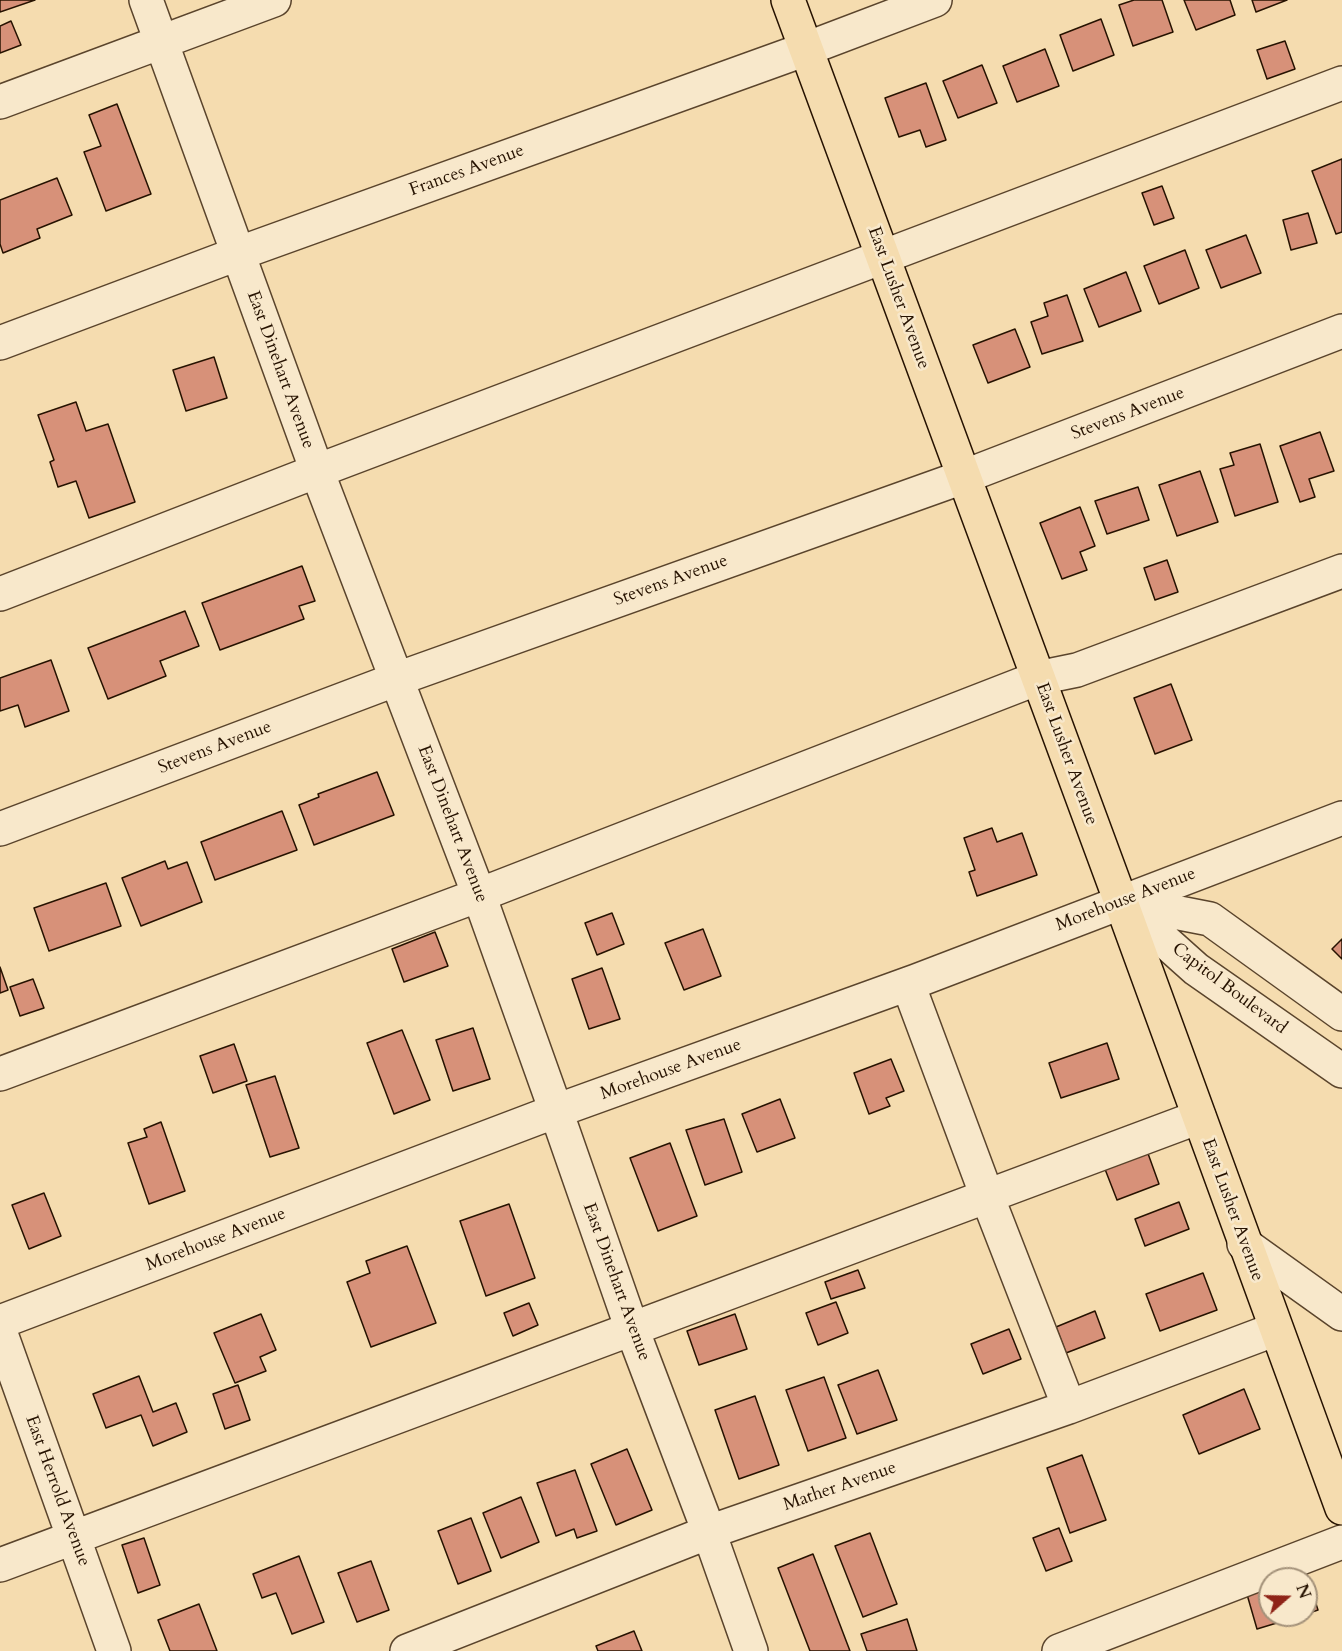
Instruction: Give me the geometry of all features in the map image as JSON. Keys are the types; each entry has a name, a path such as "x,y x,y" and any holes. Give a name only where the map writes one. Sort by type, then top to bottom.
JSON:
{"main road":[{"name":"East Lusher Avenue","path":"788,0 1342,1508"}],"street":[{"name":"East Dinehart Avenue","path":"146,0 317,471 478,895 632,1329 709,1532 751,1651"},
{"path":"0,102 274,0"},
{"name":"Frances Avenue","path":"0,343 237,254 806,49 935,0"},
{"path":"0,594 317,471 1342,83"},
{"name":"Stevens Avenue","path":"0,829 397,679 963,477 1342,331"},
{"path":"0,1074 478,895 1038,678 1077,669 1342,571"},
{"name":"Morehouse Avenue","path":"0,1322 556,1111 908,984 1342,818"},
{"name":"Capitol Boulevard","path":"1121,902 1210,919 1342,1014"},
{"name":"Capitol Boulevard","path":"1121,902 1196,969 1342,1071"},
{"path":"908,984 1069,1407"},
{"path":"0,1565 1199,1117"},
{"path":"1244,1244 1342,1314"},
{"name":"Mather Avenue","path":"407,1651 709,1532 1069,1407 1276,1329"},
{"name":"East Herrold Avenue","path":"0,1331 114,1651"},
{"path":"1059,1651 1342,1542"}],"building":[{"path":"0,0 35,0 0,12"},
{"path":"1134,0 1162,0 1173,32 1133,46 1119,5"},
{"path":"1184,0 1230,0 1235,15 1196,30"},
{"path":"1252,0 1287,0 1256,12"},
{"path":"1101,19 1114,55 1073,71 1060,35"},
{"path":"11,21 21,45 0,53 0,26"},
{"path":"1285,41 1295,69 1267,79 1257,50"},
{"path":"1045,49 1059,86 1017,102 1003,66"},
{"path":"982,65 997,103 958,118 943,81"},
{"path":"926,83 946,140 926,147 920,130 899,137 885,98"},
{"path":"117,104 151,194 106,211 84,152 101,146 89,115"},
{"path":"1342,159 1342,232 1336,234 1312,171"},
{"path":"57,178 72,215 37,229 40,238 3,253 0,244 0,200"},
{"path":"1162,186 1174,218 1154,225 1142,193"},
{"path":"1308,213 1317,243 1291,250 1283,220"},
{"path":"1246,235 1261,273 1221,288 1206,250"},
{"path":"1185,250 1199,288 1159,304 1144,266"},
{"path":"1126,272 1141,311 1099,327 1084,289"},
{"path":"1067,295 1083,341 1042,354 1031,322 1048,316 1044,303"},
{"path":"1015,329 1030,367 988,383 973,345"},
{"path":"214,357 227,398 186,411 173,370"},
{"path":"76,402 86,431 108,424 135,502 89,518 76,481 58,487 50,462 54,460 38,415"},
{"path":"1320,432 1334,471 1309,479 1315,497 1300,502 1280,446"},
{"path":"1260,444 1278,502 1235,516 1220,469 1234,465 1230,453"},
{"path":"1200,471 1218,522 1177,536 1159,485"},
{"path":"1138,487 1149,520 1107,534 1095,501"},
{"path":"1080,507 1095,546 1080,552 1087,570 1062,579 1040,523"},
{"path":"1167,560 1178,592 1155,600 1144,568"},
{"path":"302,566 315,601 299,606 304,619 220,650 202,603"},
{"path":"185,611 199,646 160,661 166,676 108,699 88,648"},
{"path":"51,660 69,711 25,727 18,705 0,711 0,678"},
{"path":"1171,684 1192,740 1155,754 1134,698"},
{"path":"377,772 394,815 314,845 299,805 319,797 318,794"},
{"path":"282,811 297,850 215,880 201,842"},
{"path":"992,828 997,842 1022,833 1037,875 977,896 969,872 975,870 964,838"},
{"path":"165,861 168,869 187,862 202,902 141,926 122,878"},
{"path":"106,883 121,926 49,951 34,908"},
{"path":"612,913 624,944 597,955 585,923"},
{"path":"703,929 721,976 684,990 665,943"},
{"path":"435,932 448,966 404,982 392,949"},
{"path":"1342,939 1342,959 1332,949"},
{"path":"0,967 8,990 0,993"},
{"path":"602,968 620,1019 589,1029 572,979"},
{"path":"33,979 44,1008 20,1016 10,987"},
{"path":"473,1028 490,1079 453,1091 436,1040"},
{"path":"402,1030 430,1100 394,1114 367,1043"},
{"path":"1107,1043 1119,1079 1061,1098 1049,1063"},
{"path":"234,1044 247,1081 213,1093 200,1056"},
{"path":"891,1059 904,1091 886,1098 890,1106 869,1114 854,1073"},
{"path":"275,1076 299,1148 270,1157 246,1085"},
{"path":"780,1099 795,1138 757,1152 742,1114"},
{"path":"724,1119 742,1172 705,1185 686,1130"},
{"path":"161,1122 185,1191 149,1204 128,1143 147,1137 144,1129"},
{"path":"670,1143 697,1216 658,1231 630,1158"},
{"path":"1146,1148 1159,1184 1117,1200 1103,1164"},
{"path":"44,1193 61,1236 29,1249 12,1205"},
{"path":"1179,1202 1189,1229 1145,1246 1135,1219"},
{"path":"509,1204 535,1278 486,1296 460,1221"},
{"path":"407,1246 436,1323 371,1347 347,1282 370,1273 366,1261"},
{"path":"858,1270 865,1288 831,1299 825,1282"},
{"path":"1203,1273 1217,1310 1160,1331 1146,1294"},
{"path":"836,1302 848,1333 818,1345 806,1313"},
{"path":"529,1303 538,1325 513,1336 504,1313"},
{"path":"1095,1311 1105,1338 1066,1353 1056,1327"},
{"path":"261,1314 276,1350 260,1357 266,1371 235,1383 214,1333"},
{"path":"735,1314 747,1349 699,1365 687,1331"},
{"path":"1009,1329 1021,1359 983,1374 971,1344"},
{"path":"878,1370 897,1420 857,1434 838,1385"},
{"path":"139,1376 153,1412 176,1403 187,1432 153,1446 141,1415 106,1428 93,1394"},
{"path":"824,1377 846,1438 808,1451 786,1390"},
{"path":"238,1385 250,1420 225,1429 213,1394"},
{"path":"1244,1389 1260,1429 1199,1454 1183,1415"},
{"path":"755,1396 779,1465 739,1479 715,1410"},
{"path":"627,1449 652,1510 616,1525 591,1464"},
{"path":"1082,1455 1106,1520 1070,1533 1047,1468"},
{"path":"575,1470 597,1531 577,1538 574,1529 556,1536 537,1483"},
{"path":"521,1497 539,1542 501,1558 483,1513"},
{"path":"471,1518 491,1571 458,1584 438,1531"},
{"path":"1059,1528 1072,1561 1046,1571 1033,1538"},
{"path":"870,1533 897,1604 863,1617 835,1546"},
{"path":"144,1538 160,1585 138,1593 122,1545"},
{"path":"813,1554 850,1651 810,1651 778,1568"},
{"path":"299,1556 324,1622 292,1634 276,1593 262,1598 253,1574"},
{"path":"371,1561 389,1610 357,1622 338,1573"},
{"path":"1258,1588 1258,1627 1264,1627 1257,1629 1246,1591"},
{"path":"199,1604 217,1651 170,1651 158,1620"},
{"path":"907,1619 917,1651 867,1651 861,1634"},
{"path":"634,1631 642,1651 598,1651 596,1646"}]}
